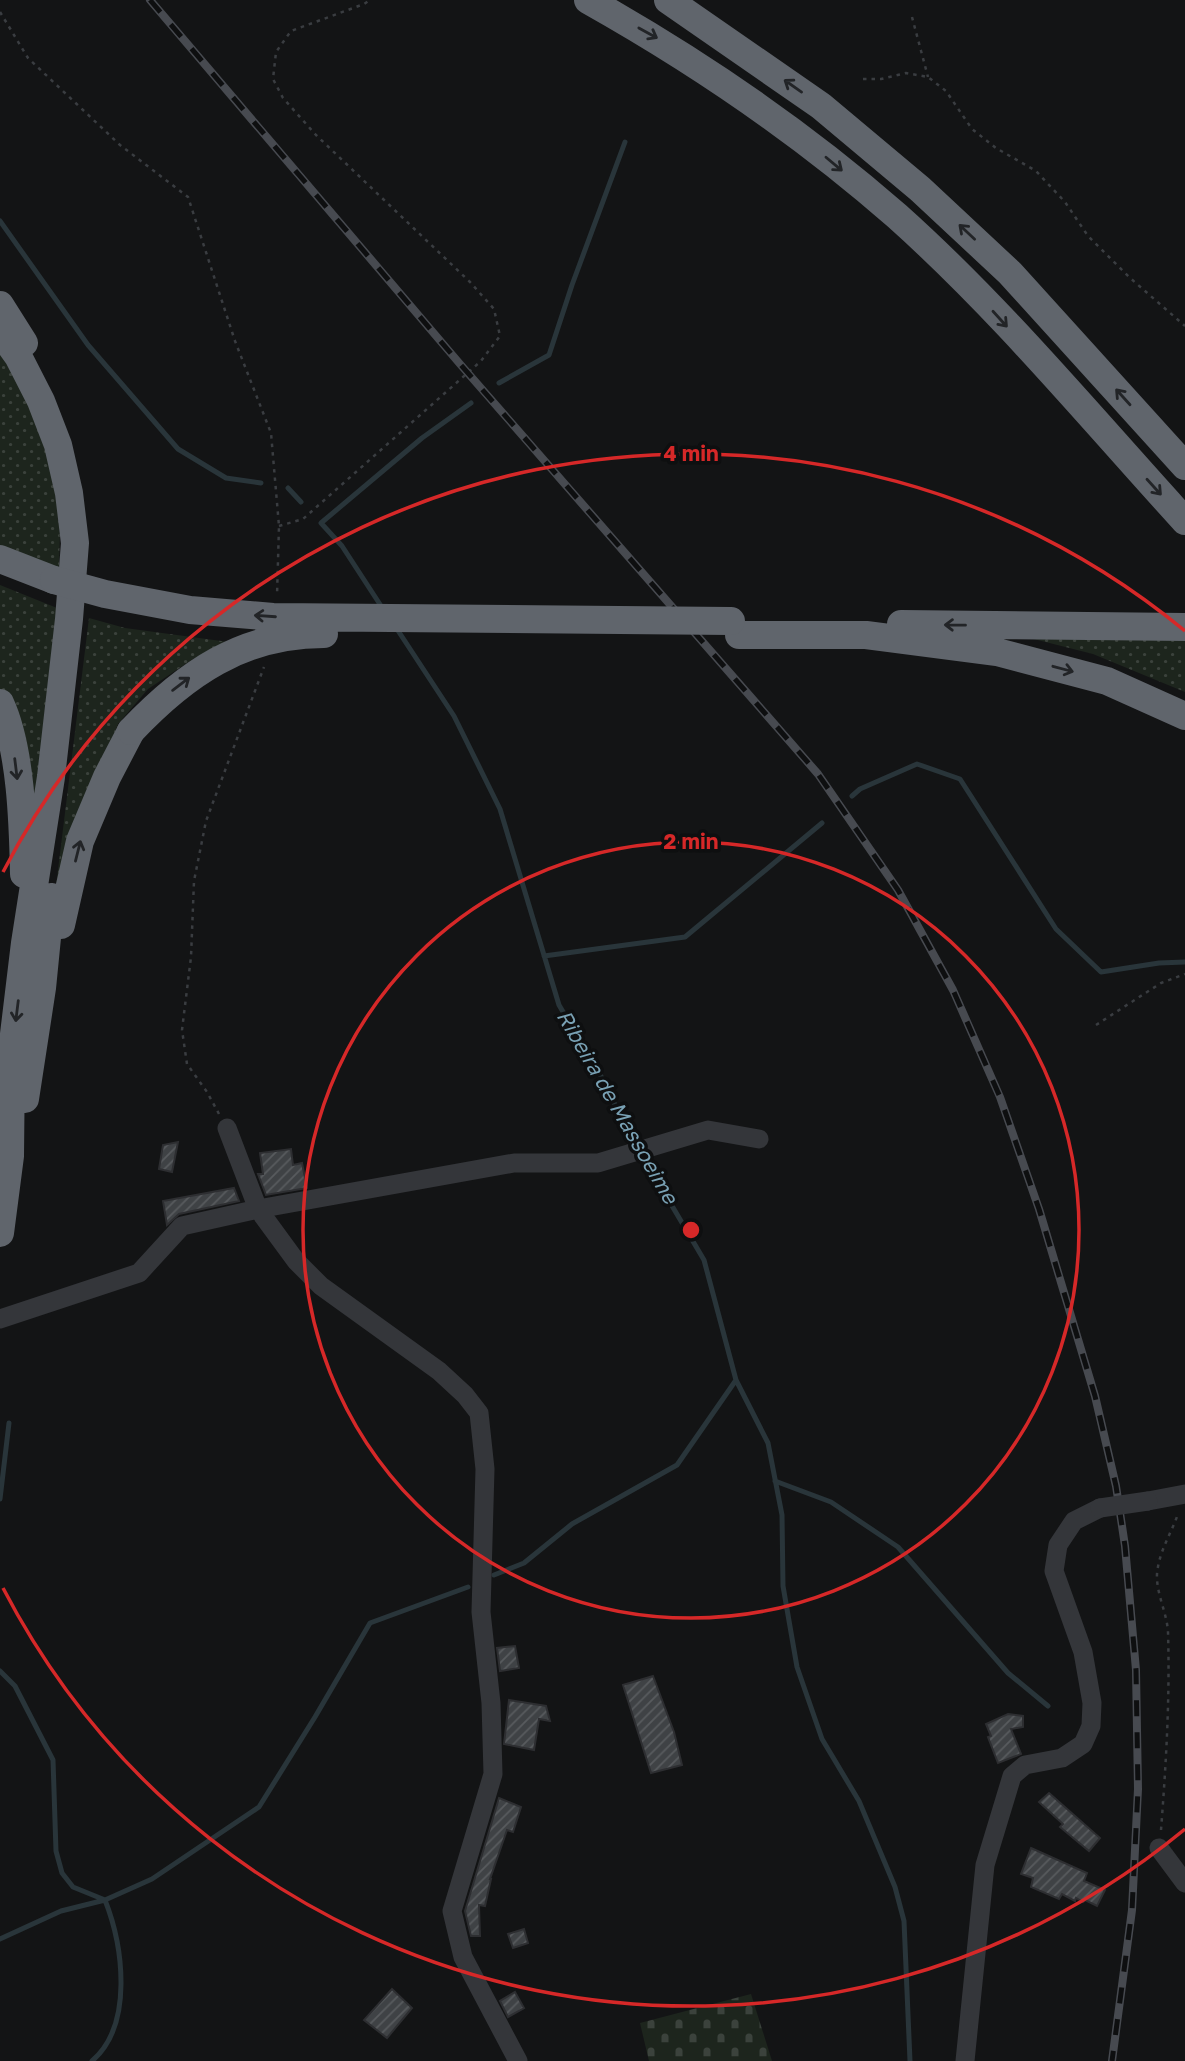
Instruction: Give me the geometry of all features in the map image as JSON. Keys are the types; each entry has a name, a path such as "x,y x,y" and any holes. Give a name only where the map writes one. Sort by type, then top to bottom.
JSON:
{"highway":[{"path":"589,0 665,43 754,103 809,143 898,217 984,300 1185,522"},
{"path":"668,0 821,106 920,189 1010,273 1185,466"},
{"path":"0,305 31,354 65,420 84,493 88,562 84,622 48,916 42,988 24,1107 10,1156"},
{"path":"0,331 19,356 58,445 69,493 75,543 51,777 25,943 12,1059 10,1156 0,1233"},
{"path":"0,559 54,580 104,594 190,610 273,617 735,628 866,635 997,652 1107,681 1185,716"},
{"path":"42,988 61,924 80,841 107,777 131,731 184,681 220,658 256,644 285,637 316,634 735,628 1185,627"},
{"path":"0,703 15,760 20,807 25,943"}],"street":[{"path":"227,1128 258,1209 296,1261 321,1286 439,1371 465,1395 479,1413 485,1469 481,1612 491,1703 493,1774 452,1911 463,1957 518,2061"},
{"path":"0,1319 139,1273 182,1226 258,1209 514,1163 598,1163 708,1130 759,1139"},
{"path":"965,2061 985,1865 1012,1776 1024,1765 1062,1758 1083,1744 1091,1726 1091,1703 1083,1652 1054,1571 1058,1545 1074,1521 1100,1508 1148,1501 1183,1501"},
{"path":"1159,1848 1185,1883"}],"path":[{"path":"279,526 303,519 481,360 500,336 494,309 470,282 316,135 283,98 273,79 276,52 291,31 370,0"},
{"path":"0,12 28,58 120,145 188,197 235,341 271,433 279,526 277,603"},
{"path":"912,17 928,77"},
{"path":"863,79 881,79 906,73 928,77 946,91 972,129 996,148 1037,172 1065,202 1088,236 1129,277 1185,326"},
{"path":"227,1128 207,1092 187,1064 182,1030 191,957 194,881 206,821 264,666"},
{"path":"1096,1025 1161,983 1185,974"},
{"path":"1159,1848 1165,1776 1168,1629 1157,1576 1162,1549 1172,1533 1183,1501"}],"green space":[{"path":"0,349 31,405 52,465 60,515 59,573 0,549"},
{"path":"0,585 57,608 30,842 13,724 0,689"},
{"path":"89,618 125,628 236,643 193,659 148,689 118,724 56,886"},
{"path":"1014,634 1185,641 1185,692 1093,654"},
{"path":"751,1994 772,2061 649,2061 640,2023"}],"building":[{"path":"178,1142 172,1172 159,1169 163,1145"},
{"path":"291,1149 293,1165 302,1163 307,1188 266,1195 258,1174 263,1174 260,1153"},
{"path":"234,1188 239,1201 179,1214 167,1225 163,1201"},
{"path":"515,1646 519,1668 500,1671 497,1648"},
{"path":"653,1676 674,1732 682,1765 651,1773 623,1685"},
{"path":"509,1700 546,1706 550,1721 539,1719 534,1750 504,1744"},
{"path":"1008,1714 1023,1716 1023,1727 1011,1729 1021,1754 998,1763 986,1724"},
{"path":"1049,1793 1100,1838 1089,1851 1060,1827 1063,1824 1039,1802"},
{"path":"499,1798 521,1807 513,1832 507,1830 490,1879 485,1906 479,1905 480,1936 471,1936 465,1911"},
{"path":"1031,1848 1087,1873 1084,1881 1105,1890 1097,1906 1085,1900 1083,1902 1076,1898 1075,1901 1062,1894 1059,1899 1031,1887 1033,1878 1021,1874"},
{"path":"524,1929 528,1943 513,1948 508,1934"},
{"path":"392,1989 412,2008 387,2038 364,2020"},
{"path":"515,1992 524,2008 508,2017 500,2001"}],"waterway":[{"path":"499,383 549,355 625,142"},
{"name":"Ribeira de Massoeime","path":"0,221 88,345 178,449 226,478 261,483"},
{"path":"383,609 342,546 321,523 422,438 471,403"},
{"name":"Ribeira de Massoeime","path":"288,488 301,502"},
{"name":"Ribeira de Massoeime","path":"395,626 454,716 500,809 559,1005 609,1090 637,1147"},
{"path":"852,796 860,789 917,764 960,779 1056,929 1101,972 1185,962"},
{"path":"544,956 685,937 822,823"},
{"name":"Ribeira de Massoeime","path":"494,1575 524,1563 572,1524 677,1465 736,1380 704,1260 642,1155"},
{"path":"736,1380 768,1443 782,1515 783,1586 797,1667 822,1739 859,1801 895,1887 904,1921 910,2061"},
{"path":"0,1499 9,1423"},
{"path":"775,1481 831,1502 898,1547 1008,1673 1048,1706"},
{"name":"Ribeira de Massoeime","path":"0,1939 61,1911 105,1900 152,1879 259,1807 370,1623 468,1587"},
{"path":"0,1671 15,1686 53,1760 56,1851 62,1873 73,1887 105,1900 116,1940 120,1962 119,2006 114,2027 105,2046 92,2061"}],"railway":[{"path":"150,0 460,364 818,774 898,890 953,990 1000,1097 1039,1209 1095,1396 1116,1486 1125,1546 1136,1670 1138,1789 1132,1910 1112,2061"}]}
